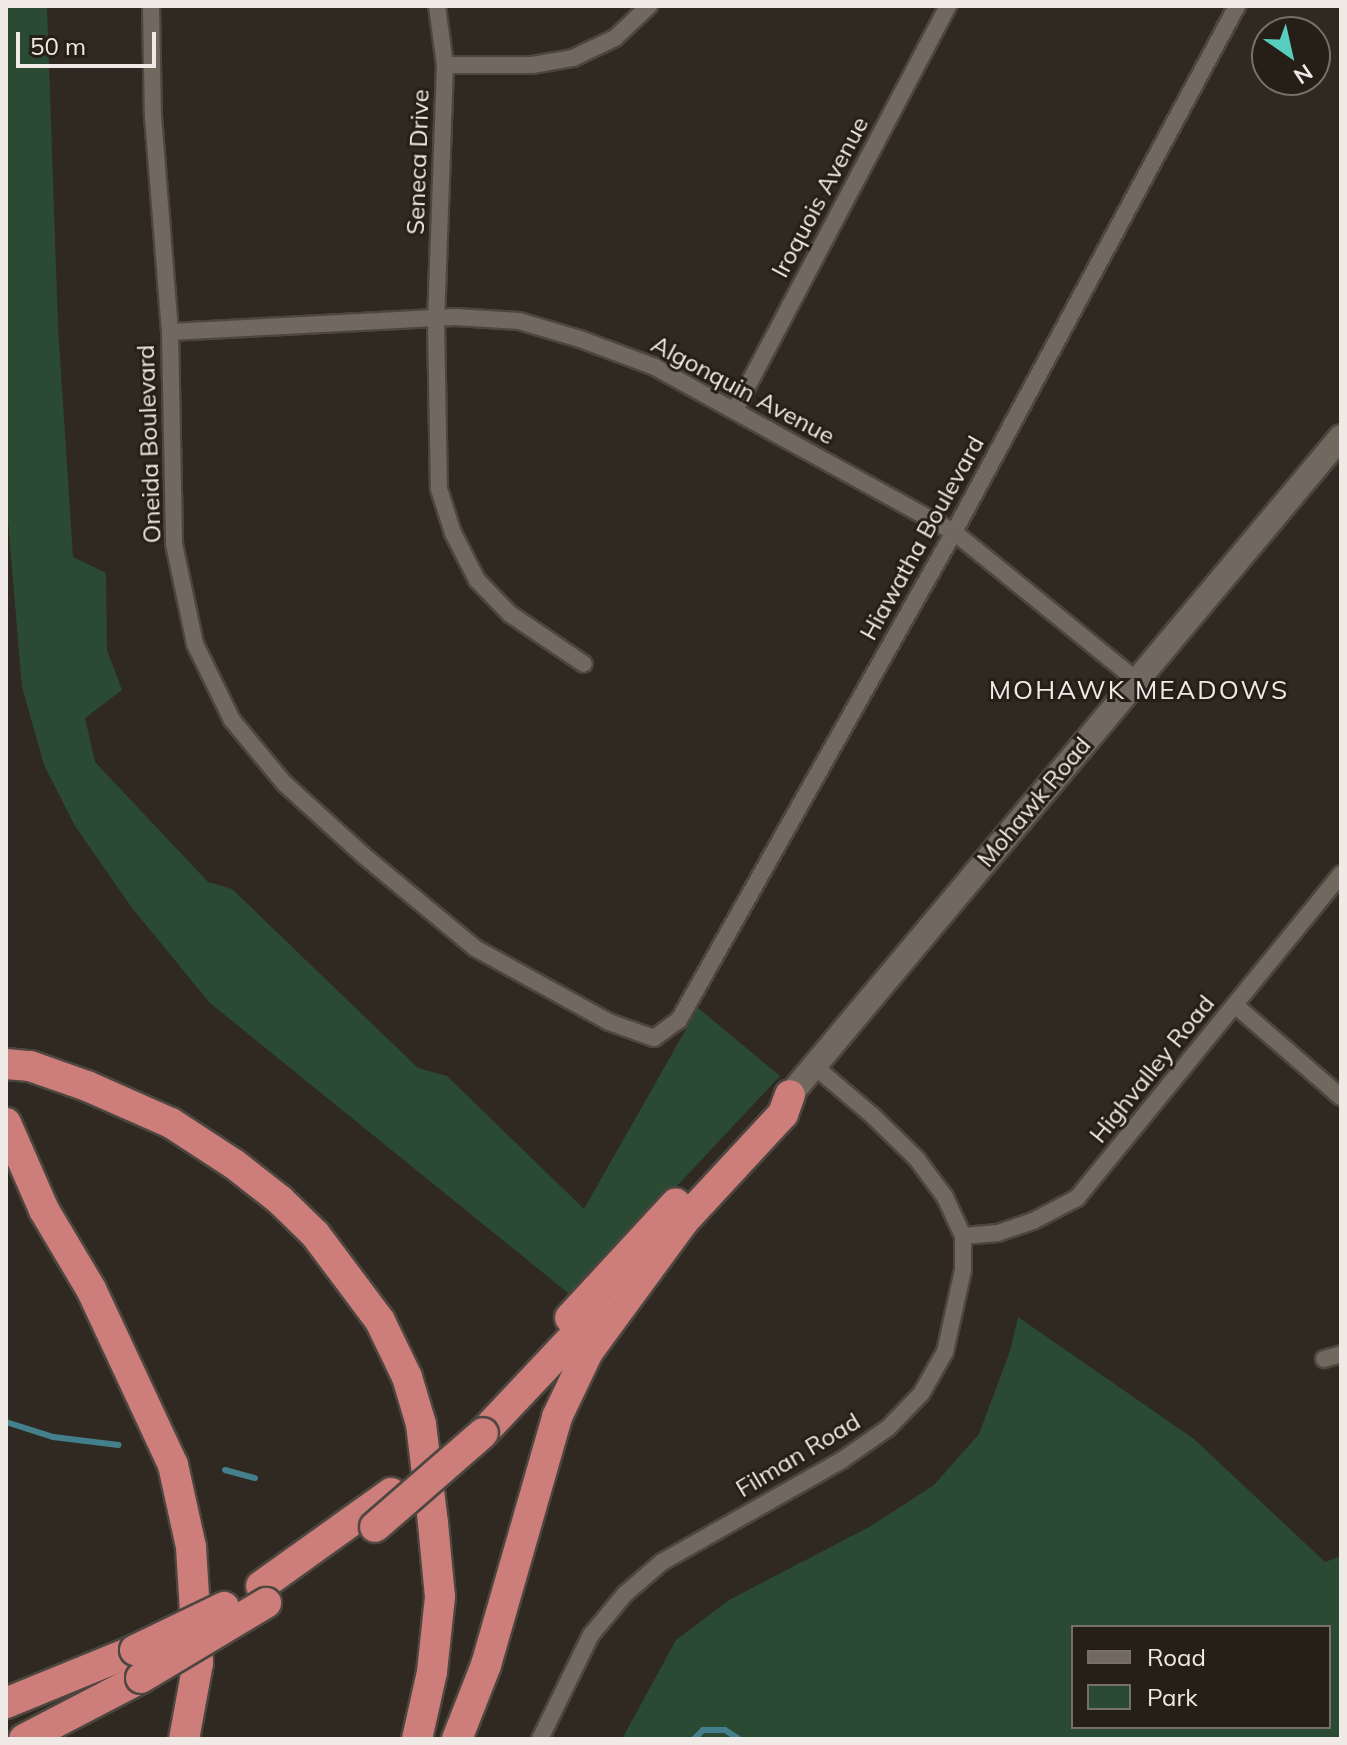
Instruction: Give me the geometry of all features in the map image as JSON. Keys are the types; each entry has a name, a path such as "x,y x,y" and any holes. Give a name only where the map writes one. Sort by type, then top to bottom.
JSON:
{"highway":[{"path":"18,1065 171,1123 234,1164 280,1200 315,1234 380,1321 407,1377 421,1424 435,1538 440,1597 432,1672 417,1739"},
{"path":"24,1739 138,1664 263,1595 375,1527 683,1222 783,1114 790,1095"},
{"path":"263,1595 480,1423 770,1101 790,1095"},
{"path":"6,1123 44,1210 91,1289 173,1465 191,1547 198,1663 184,1739"},
{"path":"457,1739 486,1665 557,1417 588,1352 683,1222"},
{"path":"9,1702 138,1664"}],"main road":[{"name":"Mohawk Road","path":"790,1095 1135,679 1341,437"}],"street":[{"name":"Oneida Boulevard","path":"151,6 153,116 170,332 174,544 195,644 232,720 284,783 363,855 475,948 609,1022"},
{"name":"Seneca Drive","path":"437,6 445,65 436,320 439,489 453,533 477,580 510,614 584,664"},
{"path":"445,65 532,65 573,58 615,38 649,6"},
{"name":"Iroquois Avenue","path":"735,410 948,6"},
{"name":"Hiawatha Boulevard","path":"609,1022 654,1038 679,1020 954,532 1237,6"},
{"name":"Algonquin Avenue","path":"170,332 455,317 519,321 580,339 655,367 954,532 1135,679"},
{"name":"Highvalley Road","path":"963,1236 998,1233 1033,1221 1077,1198 1341,874"},
{"path":"1235,1005 1341,1097"},
{"name":"Filman Road","path":"540,1739 591,1635 625,1594 662,1562 842,1460 888,1428 921,1394 945,1352 961,1282 963,1236 945,1197 917,1159 873,1116 814,1066"}],"green space":[{"path":"6,6 47,6 58,326 73,557 106,573 107,650 122,690 85,718 95,762 208,882 232,889 418,1068 447,1076 584,1209 698,1008 780,1076 573,1297 210,1003 132,908 75,826 44,765 22,687 6,497"},
{"path":"1018,1317 1194,1439 1325,1562 1341,1556 1341,1739 622,1739 676,1640 729,1600 871,1526 934,1485 979,1434 1010,1351"}],"waterway":[{"path":"6,1422 53,1437 119,1445"},
{"path":"225,1470 255,1478"},
{"path":"694,1739 703,1730 725,1730 739,1739"}],"district":[{"name":"MOHAWK MEADOWS","path":"1139,690"}]}
